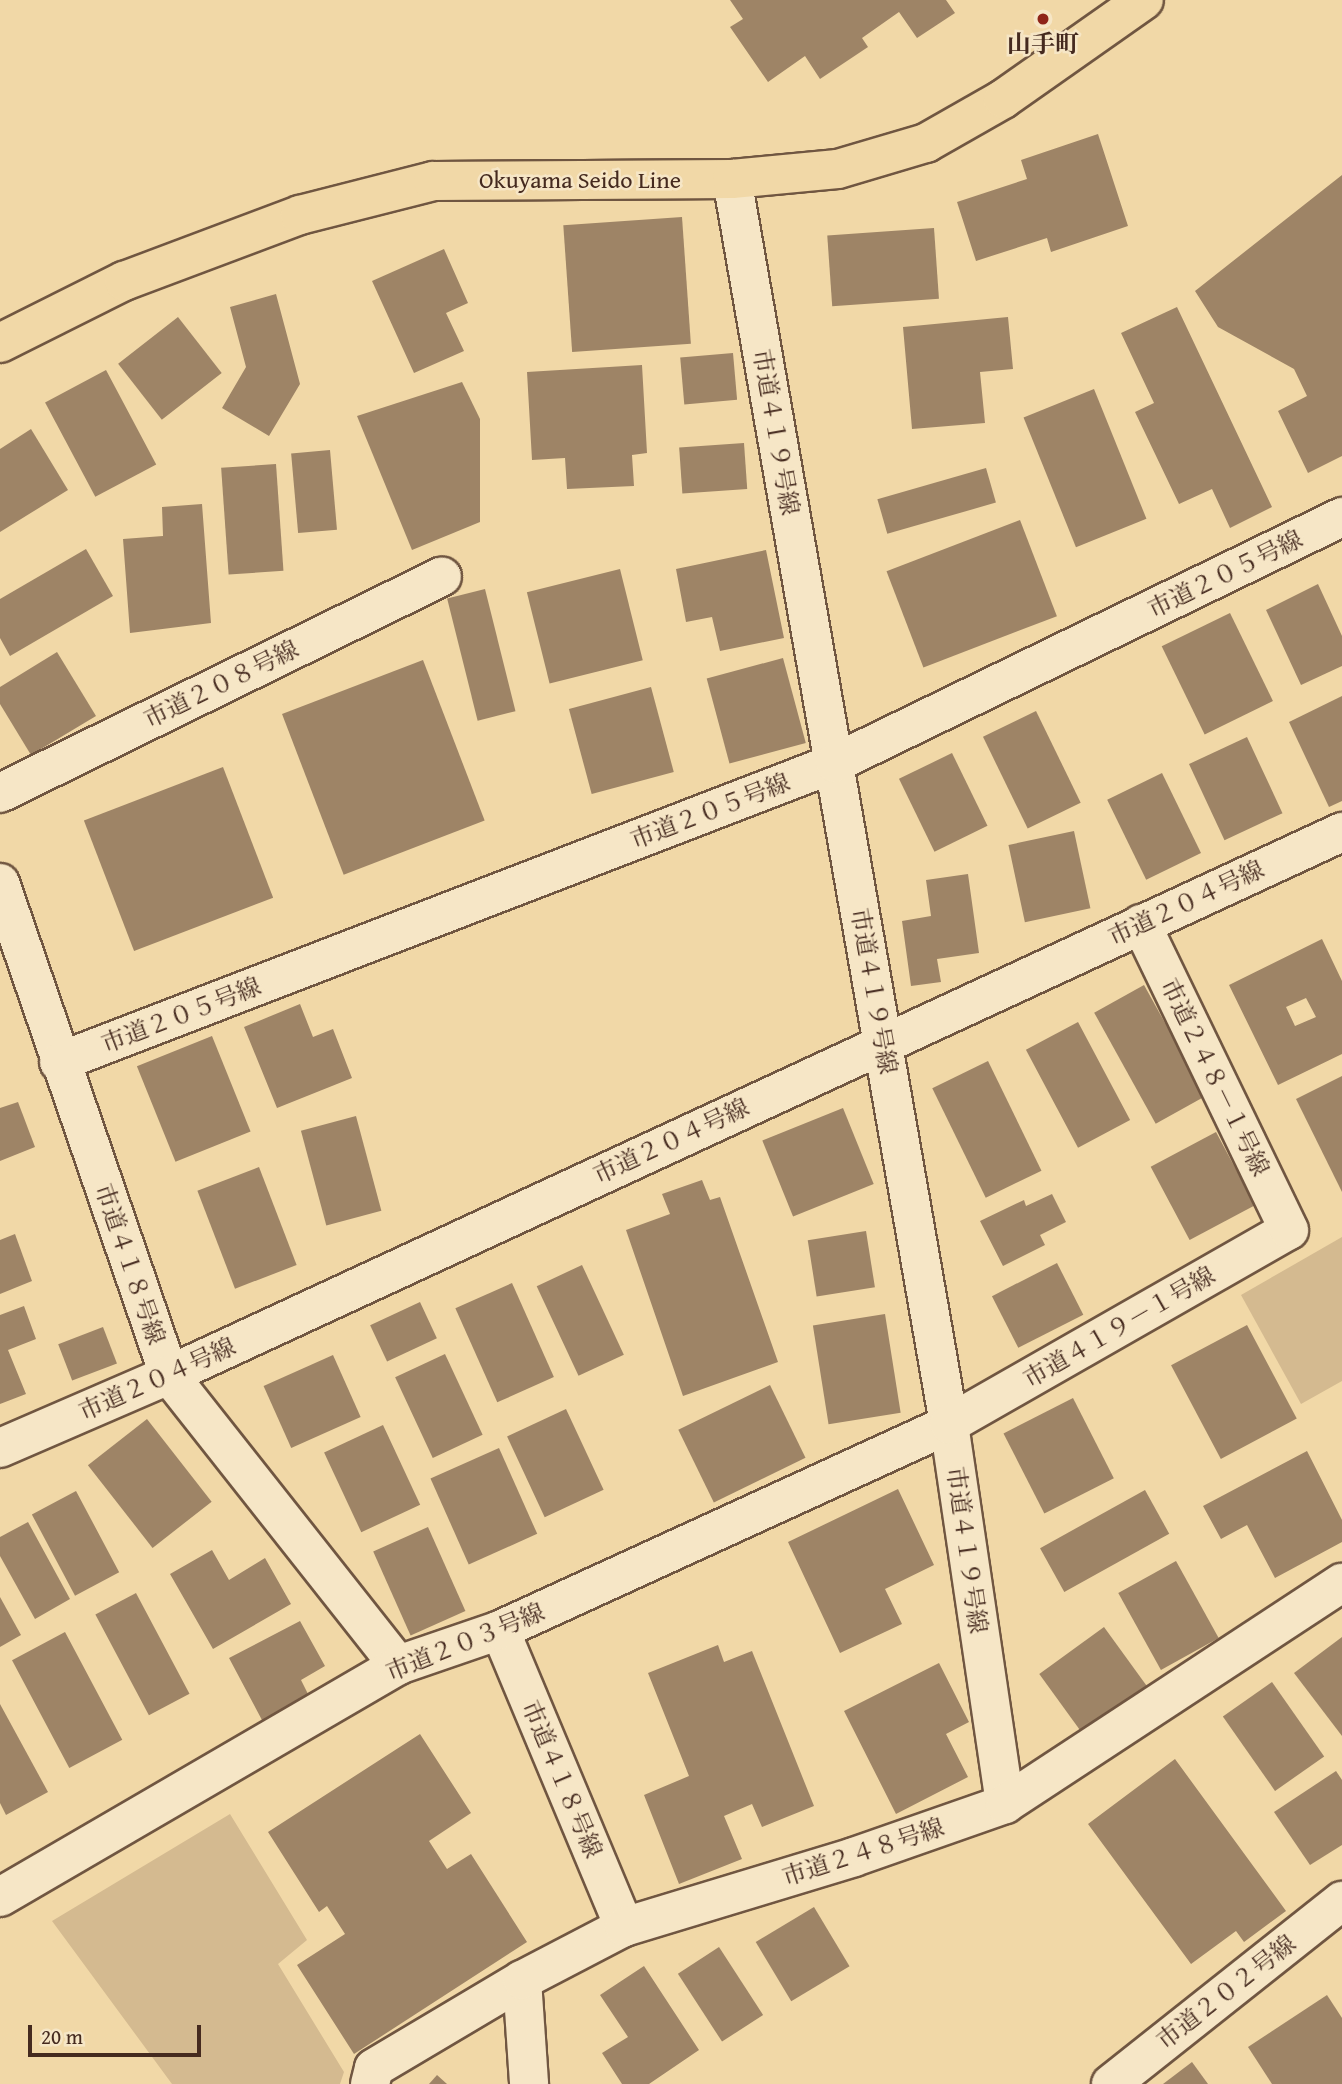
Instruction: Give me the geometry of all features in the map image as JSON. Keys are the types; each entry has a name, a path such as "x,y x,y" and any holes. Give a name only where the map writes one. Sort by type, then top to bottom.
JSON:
{"main road":[{"name":"Okuyama Seido Line","path":"0,343 124,282 300,215 433,181 732,179 838,169 926,143 1003,99 1144,0"}],"street":[{"name":"市道４１９号線","path":"732,179 949,1424 1005,1804"},
{"name":"市道２０５号線","path":"60,1062 835,763 1342,517"},
{"name":"市道２０８号線","path":"0,793 442,576"},
{"name":"市道２０４号線","path":"0,1448 169,1375 1342,832"},
{"name":"市道４１８号線","path":"0,883 169,1375 398,1665"},
{"name":"市道２４８－１号線","path":"1141,924 1289,1230"},
{"name":"市道４１９－１号線","path":"949,1424 1289,1230"},
{"name":"市道２０３号線","path":"0,1897 398,1665 500,1630 949,1424"},
{"name":"市道２４８号線","path":"370,2084 374,2068 522,1980 624,1927 854,1857 1005,1804 1342,1583"},
{"name":"市道４１８号線","path":"500,1630 624,1927"},
{"name":"市道２０２号線","path":"1111,2084 1342,1901"},
{"path":"522,1980 530,2084"}],"shaded area":[{"path":"1342,1237 1342,1381 1301,1404 1241,1295"},
{"path":"230,1814 307,1940 278,1964 344,2072 340,2084 172,2084 52,1921"}],"building":[{"path":"730,0 946,0 955,13 917,38 899,12 862,38 868,47 820,79 805,56 768,82 730,27 743,19"},
{"path":"1098,134 1128,226 1051,252 1047,238 976,261 957,202 1027,179 1021,160"},
{"path":"1342,175 1342,456 1308,473 1278,411 1307,396 1294,369 1218,327 1195,291"},
{"path":"682,217 691,344 572,352 563,225"},
{"path":"934,228 939,299 832,306 827,235"},
{"path":"444,249 468,303 446,313 464,351 414,373 372,281"},
{"path":"276,294 300,384 269,436 222,408 246,367 230,307"},
{"path":"1177,307 1272,507 1230,528 1212,489 1179,504 1135,412 1154,403 1121,333"},
{"path":"178,317 222,373 162,420 118,364"},
{"path":"1008,317 1013,369 980,372 985,423 912,429 903,327"},
{"path":"733,353 737,400 684,404 680,358"},
{"path":"642,365 647,453 632,455 634,486 567,489 565,458 532,460 527,372"},
{"path":"106,370 156,464 95,497 45,402"},
{"path":"462,382 480,419 480,522 412,550 357,416"},
{"path":"1094,389 1146,519 1076,547 1024,417"},
{"path":"31,429 68,490 0,532 0,449"},
{"path":"744,443 747,489 682,493 679,448"},
{"path":"330,450 337,530 298,533 291,453"},
{"path":"276,464 283,571 229,575 221,468"},
{"path":"986,468 996,503 887,534 877,499"},
{"path":"202,504 211,623 130,633 123,539 163,536 162,507"},
{"path":"1020,520 1057,616 923,667 886,571"},
{"path":"86,549 113,596 10,656 0,638 0,599"},
{"path":"766,550 784,638 720,651 712,617 686,622 676,569"},
{"path":"620,569 643,660 550,683 527,592"},
{"path":"1318,584 1342,636 1342,666 1301,685 1266,610"},
{"path":"485,589 515,711 478,721 447,598"},
{"path":"1230,613 1273,701 1205,734 1162,646"},
{"path":"57,652 96,716 31,755 0,704 0,687"},
{"path":"783,658 806,743 729,763 707,678"},
{"path":"423,660 485,821 344,875 282,714"},
{"path":"651,687 674,772 592,794 569,709"},
{"path":"1342,696 1342,801 1329,807 1289,722"},
{"path":"1036,711 1081,803 1028,829 983,737"},
{"path":"1247,737 1282,813 1224,840 1189,764"},
{"path":"952,753 988,826 934,852 899,779"},
{"path":"223,767 273,898 134,951 84,820"},
{"path":"1162,773 1201,853 1146,880 1107,800"},
{"path":"1074,831 1090,908 1025,922 1008,845"},
{"path":"968,874 979,953 937,959 941,982 911,986 902,921 931,916 926,880"},
{"path":"1322,939 1342,981 1342,1054 1278,1085 1229,985","holes":["1306,998 1316,1017 1295,1026 1286,1007"]},
{"path":"1144,985 1206,1096 1156,1124 1094,1013"},
{"path":"300,1004 313,1037 333,1029 352,1078 277,1108 244,1027"},
{"path":"1078,1022 1130,1120 1078,1148 1026,1050"},
{"path":"212,1036 251,1131 175,1162 137,1066"},
{"path":"988,1061 1041,1171 986,1198 932,1088"},
{"path":"1342,1076 1342,1192 1296,1099"},
{"path":"18,1102 35,1147 0,1161 0,1108"},
{"path":"843,1108 874,1184 793,1217 762,1141"},
{"path":"356,1116 381,1211 326,1225 301,1131"},
{"path":"1216,1132 1255,1205 1190,1240 1151,1167"},
{"path":"259,1167 297,1265 235,1289 197,1191"},
{"path":"702,1180 710,1200 720,1197 778,1362 683,1396 626,1230 670,1214 662,1194"},
{"path":"1052,1194 1066,1222 1040,1235 1045,1245 1003,1266 980,1221 1024,1200 1026,1206"},
{"path":"866,1231 875,1287 817,1297 808,1240"},
{"path":"15,1234 32,1281 0,1294 0,1240"},
{"path":"1057,1263 1083,1315 1018,1348 992,1296"},
{"path":"582,1265 624,1355 579,1376 537,1286"},
{"path":"512,1283 554,1377 497,1402 455,1308"},
{"path":"420,1302 437,1338 387,1361 370,1325"},
{"path":"24,1306 36,1339 8,1350 26,1394 0,1404 0,1315"},
{"path":"885,1314 901,1413 829,1424 813,1325"},
{"path":"1247,1325 1297,1419 1221,1459 1171,1365"},
{"path":"103,1327 117,1363 72,1381 58,1344"},
{"path":"445,1354 483,1435 433,1458 395,1377"},
{"path":"333,1355 361,1417 291,1448 264,1386"},
{"path":"770,1385 806,1458 714,1503 678,1430"},
{"path":"1073,1398 1114,1478 1044,1514 1004,1433"},
{"path":"566,1409 604,1490 545,1517 507,1436"},
{"path":"147,1419 212,1502 153,1548 88,1465"},
{"path":"383,1425 420,1505 361,1532 324,1452"},
{"path":"499,1448 537,1534 469,1564 430,1479"},
{"path":"1307,1451 1342,1520 1342,1542 1275,1578 1247,1525 1221,1539 1203,1506"},
{"path":"898,1489 934,1565 885,1589 902,1624 840,1653 788,1542"},
{"path":"1145,1490 1169,1534 1064,1592 1040,1548"},
{"path":"76,1491 119,1572 75,1596 32,1514"},
{"path":"28,1522 70,1599 35,1619 0,1556 0,1537"},
{"path":"428,1527 465,1611 411,1635 373,1551"},
{"path":"212,1550 229,1580 265,1558 291,1604 213,1649 170,1574"},
{"path":"1176,1561 1219,1638 1161,1670 1118,1593"},
{"path":"136,1593 190,1694 149,1715 95,1615"},
{"path":"0,1597 21,1635 0,1647"},
{"path":"300,1621 325,1666 301,1680 310,1698 263,1722 229,1658"},
{"path":"1104,1627 1150,1691 1086,1738 1039,1674"},
{"path":"65,1632 122,1740 69,1768 12,1660"},
{"path":"1342,1637 1342,1736 1294,1673"},
{"path":"718,1645 724,1662 752,1651 814,1806 762,1827 752,1804 724,1816 742,1859 679,1884 644,1795 689,1776 648,1673"},
{"path":"939,1663 969,1722 946,1734 968,1777 896,1814 844,1711"},
{"path":"1272,1682 1324,1757 1275,1791 1223,1716"},
{"path":"0,1704 48,1792 6,1815 0,1803"},
{"path":"420,1734 471,1813 429,1841 447,1869 471,1854 527,1942 354,2054 297,1965 345,1934 327,1906 319,1912 268,1832"},
{"path":"1175,1759 1286,1911 1244,1942 1236,1931 1191,1964 1088,1824"},
{"path":"1336,1771 1342,1780 1342,1845 1310,1865 1274,1812"},
{"path":"814,1907 850,1966 791,2001 756,1942"},
{"path":"719,1947 763,2015 722,2042 678,1974"},
{"path":"644,1966 699,2050 649,2084 622,2084 602,2053 628,2037 600,1995"},
{"path":"1327,1995 1342,2018 1342,2084 1272,2084 1248,2047"},
{"path":"1192,2062 1208,2084 1163,2084"},
{"path":"437,2075 447,2084 429,2084"}],"place":[{"name":"山手町","path":"1043,19"}]}
